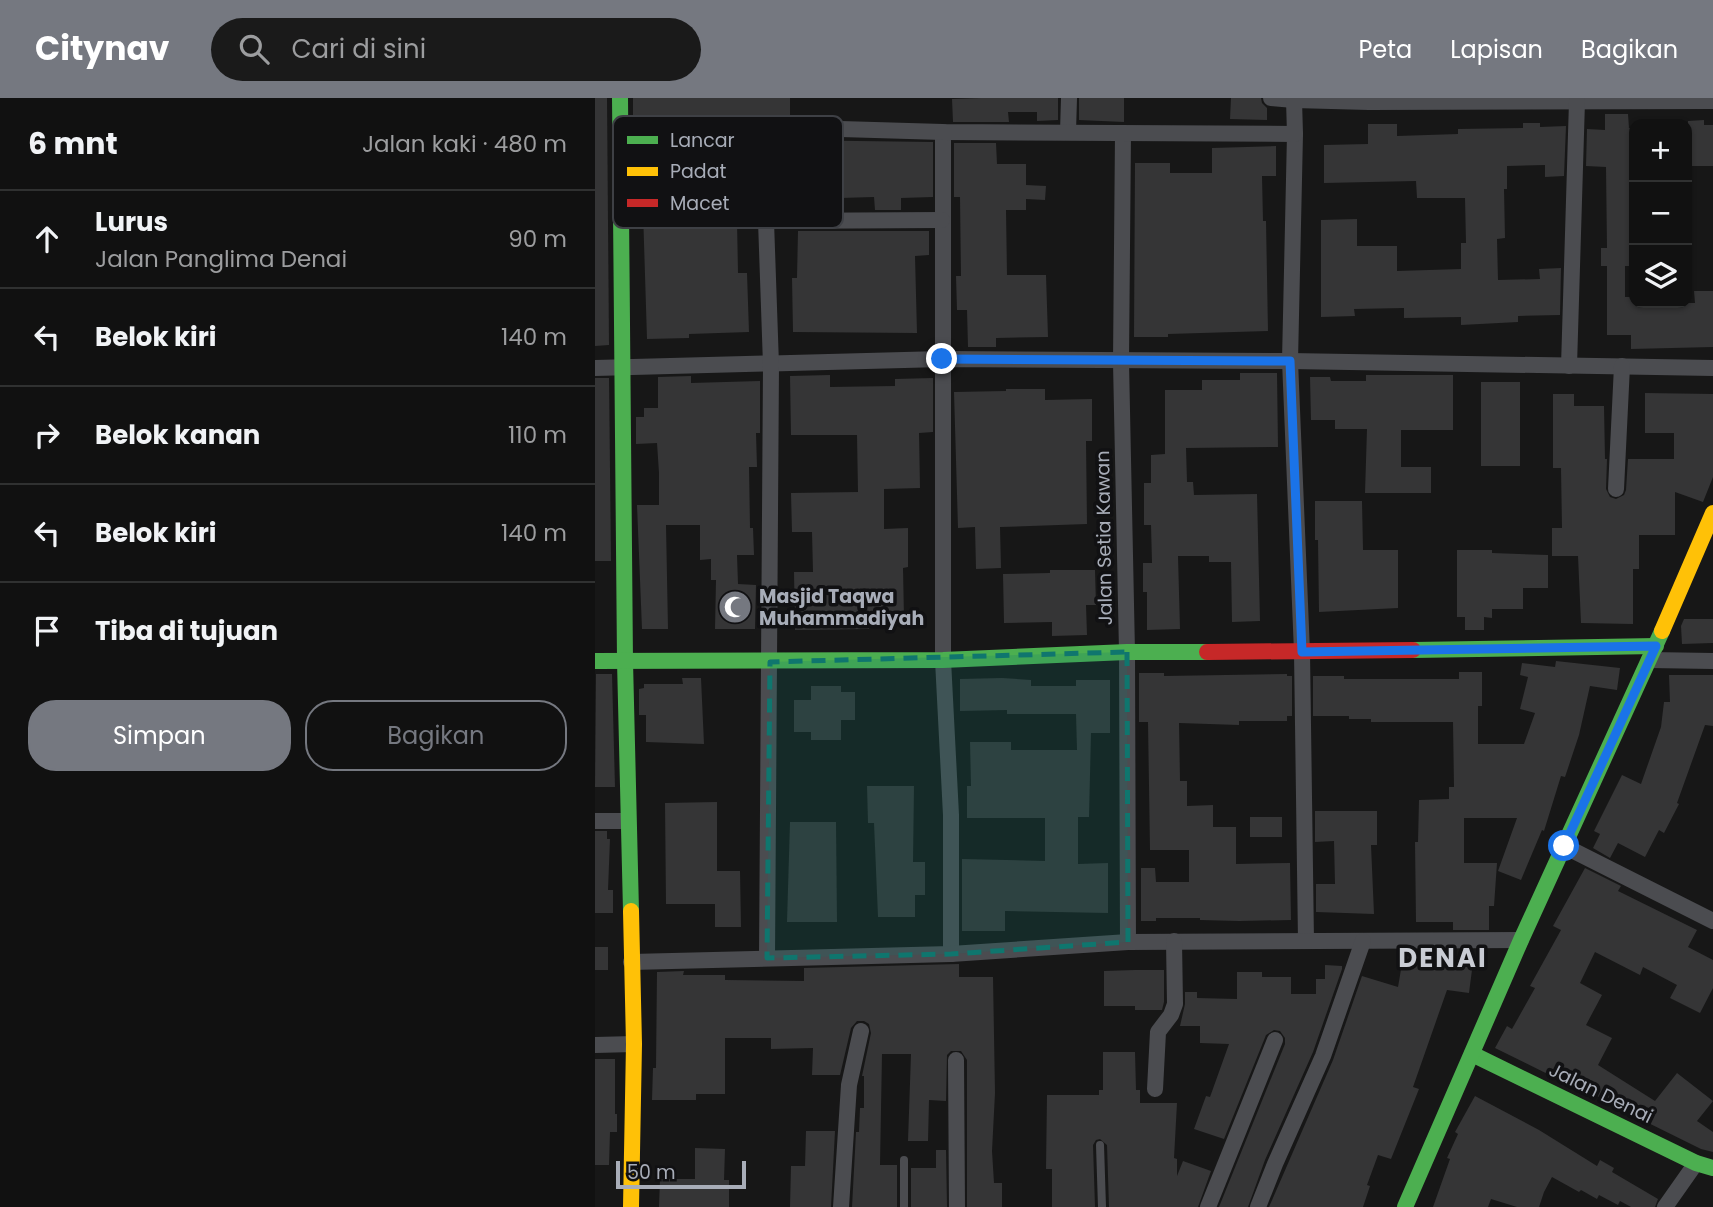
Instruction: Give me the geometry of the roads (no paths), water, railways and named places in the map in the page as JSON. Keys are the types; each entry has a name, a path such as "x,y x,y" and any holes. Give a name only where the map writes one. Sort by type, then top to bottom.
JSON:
{"street":[{"path":"620,98 620,116"},
{"path":"1068,132 1069,98"},
{"path":"1271,98 1713,101"},
{"path":"1294,100 1290,361 1302,652 1306,941"},
{"path":"1569,366 1577,101"},
{"path":"843,129 1295,134"},
{"path":"943,132 943,660 951,815 951,954"},
{"name":"Jalan Setia Kawan","path":"1123,133 1121,362 1127,652 1128,942"},
{"path":"843,221 942,220"},
{"path":"622,228 625,661 634,1044 631,1207"},
{"path":"766,228 771,365 767,958"},
{"path":"595,368 942,359 1713,368"},
{"path":"1616,489 1622,366"},
{"path":"1405,1207 1521,940 1713,513"},
{"path":"595,662 943,660 1127,652 1652,653 1713,661"},
{"path":"595,821 628,821"},
{"path":"1564,846 1713,921"},
{"path":"631,962 951,954 1128,942 1521,940"},
{"path":"1155,1088 1158,1032 1171,1015 1175,1004 1174,941"},
{"path":"1258,1207 1323,1056 1363,941"},
{"path":"841,1207 849,1085 861,1031"},
{"path":"1208,1207 1275,1040"},
{"path":"595,1045 634,1044"},
{"name":"Jalan Denai","path":"1472,1054 1696,1163 1713,1168"},
{"path":"956,1060 957,1207"},
{"path":"1665,1207 1696,1163"}],"lane":[{"path":"1101,1145 1102,1207"},
{"path":"904,1160 904,1207"}],"place":[{"name":"Masjid Taqwa Muhammadiyah","path":"735,607"}],"district":[{"name":"DENAI","path":"1443,958"}]}
